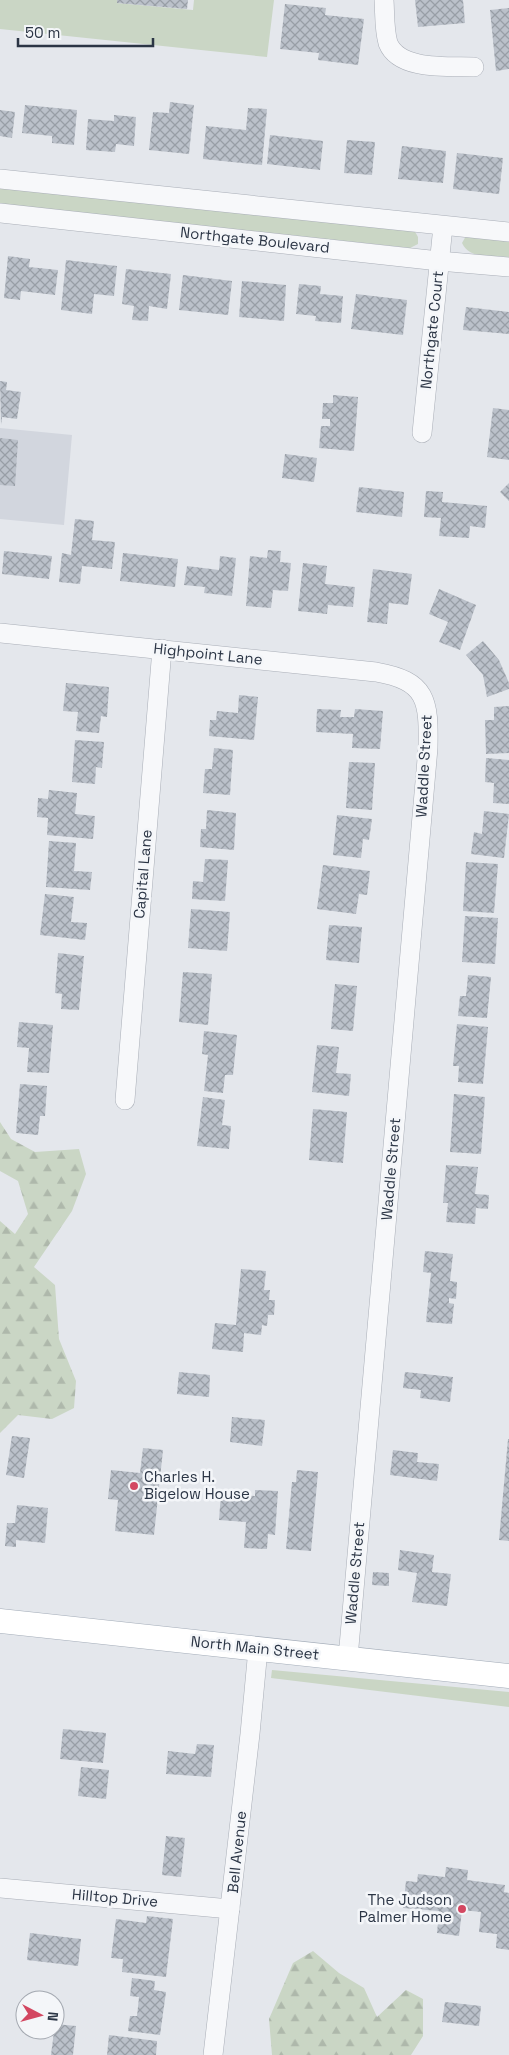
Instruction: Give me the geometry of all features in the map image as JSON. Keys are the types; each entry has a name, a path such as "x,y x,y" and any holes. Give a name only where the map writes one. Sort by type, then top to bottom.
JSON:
{"main road":[{"name":"North Main Street","path":"0,1621 509,1676"}],"street":[{"path":"384,0 385,29 389,44 396,55 407,62 474,67"},
{"path":"0,179 509,232"},
{"name":"Northgate Boulevard","path":"0,213 509,267"},
{"name":"Northgate Court","path":"422,433 443,226"},
{"name":"Highpoint Lane","path":"0,633 376,672 402,678 414,685"},
{"name":"Capital Lane","path":"125,1100 162,649"},
{"name":"Waddle Street","path":"348,1658 428,748 427,707 422,695 414,685"},
{"name":"Bell Avenue","path":"213,2055 258,1649"},
{"name":"Hilltop Drive","path":"0,1888 230,1909"}],"shaded area":[{"path":"0,428 72,435 64,525 0,519"}],"green space":[{"path":"0,0 117,0 117,3 193,10 194,0 274,0 267,57 0,29"},
{"path":"0,184 414,230 418,237 418,244 410,248 0,204"},
{"path":"466,236 509,238 509,257 476,255 470,252 462,243"},
{"path":"0,1122 11,1139 35,1152 79,1149 86,1174 72,1211 34,1267 55,1285 59,1339 76,1381 74,1408 52,1419 18,1415 0,1433 0,1221 15,1234 28,1214 18,1181 0,1171"},
{"path":"272,1670 509,1692 509,1707 271,1678"},
{"path":"313,1951 339,1973 364,1988 377,2017 406,1990 423,1999 423,2036 411,2055 272,2055 269,2019 293,1963"}],"building":[{"path":"117,0 188,0 187,9 117,3"},
{"path":"415,0 463,0 465,23 418,27"},
{"path":"285,4 326,8 325,15 364,19 358,65 318,60 319,53 280,49"},
{"path":"509,8 509,69 496,71 490,10"},
{"path":"170,102 194,105 189,154 149,150 153,112 169,113"},
{"path":"25,105 77,110 74,145 52,143 52,136 22,133"},
{"path":"248,108 267,109 262,165 203,159 206,126 246,130"},
{"path":"0,110 15,112 12,138 0,136"},
{"path":"114,115 136,117 134,146 116,144 115,152 86,150 88,119 114,121"},
{"path":"270,135 323,141 320,170 267,164"},
{"path":"347,140 375,142 372,175 344,173"},
{"path":"402,146 446,151 443,183 398,179"},
{"path":"457,153 503,158 499,194 453,189"},
{"path":"8,256 30,259 29,267 58,270 55,295 21,291 20,300 4,298"},
{"path":"66,260 117,266 114,296 94,294 92,314 61,310"},
{"path":"126,269 171,274 167,309 149,306 148,321 132,320 134,306 122,304"},
{"path":"183,275 232,281 228,315 179,310"},
{"path":"242,281 286,285 284,321 239,317"},
{"path":"299,284 321,286 320,294 343,296 341,323 315,321 316,316 296,314"},
{"path":"356,294 407,300 403,335 351,329"},
{"path":"466,307 509,312 509,334 463,330"},
{"path":"0,381 7,382 6,390 21,392 17,419 2,417 1,425"},
{"path":"333,395 358,397 354,451 319,448 321,426 330,426 330,419 322,419 323,403 333,403"},
{"path":"493,408 509,410 509,460 487,457"},
{"path":"0,438 18,440 15,486 0,485"},
{"path":"285,454 317,458 314,482 282,478"},
{"path":"509,483 509,501 500,492"},
{"path":"359,487 404,492 402,517 356,512"},
{"path":"426,491 443,492 442,502 487,506 485,528 470,526 469,538 439,536 441,518 424,517"},
{"path":"75,519 94,521 92,540 115,542 112,569 82,566 80,584 59,582 62,553 71,555"},
{"path":"268,550 281,551 280,562 291,563 288,591 273,590 271,608 246,606 250,556 267,558"},
{"path":"4,551 52,556 49,579 2,574"},
{"path":"123,553 178,559 175,587 120,581"},
{"path":"220,556 236,558 232,596 204,593 205,587 184,585 187,566 219,570"},
{"path":"303,563 327,566 325,584 355,587 353,607 328,605 327,614 298,611"},
{"path":"373,569 412,574 408,605 389,603 387,624 367,622"},
{"path":"439,589 476,605 460,650 439,642 448,622 429,614"},
{"path":"483,641 499,660 509,683 509,689 487,697 483,675 466,655"},
{"path":"66,683 109,687 107,717 101,716 99,733 76,731 78,712 63,711"},
{"path":"239,695 258,697 254,740 209,736 210,720 216,720 217,711 238,713"},
{"path":"509,706 509,753 486,754 485,720 494,720 494,707"},
{"path":"317,709 341,710 340,717 354,717 355,709 383,711 380,749 352,748 353,734 316,732"},
{"path":"75,740 104,742 102,768 96,767 95,784 72,782"},
{"path":"214,748 233,750 230,795 203,793 205,769 212,769"},
{"path":"486,758 509,760 509,804 493,803 494,783 485,782"},
{"path":"349,762 375,763 372,810 346,808"},
{"path":"49,790 77,793 75,814 95,816 93,839 47,835 48,818 37,817 38,798 48,799"},
{"path":"207,810 236,813 234,850 200,847 201,829 206,829"},
{"path":"484,811 509,814 504,858 471,854 474,832 482,834"},
{"path":"337,815 372,819 369,840 363,839 361,858 333,855"},
{"path":"49,841 76,843 74,871 92,872 90,890 46,887"},
{"path":"205,859 228,860 225,901 192,899 193,881 203,882"},
{"path":"466,862 498,864 494,913 463,911"},
{"path":"323,865 370,871 367,895 359,894 356,914 317,909"},
{"path":"45,894 74,897 71,922 87,923 85,940 40,935"},
{"path":"191,909 230,912 227,951 188,948"},
{"path":"465,916 498,918 495,964 462,962"},
{"path":"329,925 362,927 359,963 326,960"},
{"path":"58,953 84,956 79,1010 61,1009 62,994 55,993"},
{"path":"183,972 212,974 208,1025 179,1022"},
{"path":"468,975 491,977 487,1018 458,1016 460,996 466,996"},
{"path":"335,984 357,986 353,1031 331,1029"},
{"path":"19,1022 53,1025 49,1073 27,1072 29,1048 17,1047"},
{"path":"457,1024 488,1027 483,1084 458,1082 459,1066 453,1066"},
{"path":"204,1031 237,1035 233,1075 225,1075 223,1093 204,1091 208,1055 202,1054"},
{"path":"317,1045 339,1047 336,1073 351,1074 349,1096 312,1092"},
{"path":"20,1084 47,1086 45,1116 40,1116 38,1135 16,1133"},
{"path":"454,1094 485,1097 481,1154 450,1152"},
{"path":"203,1097 225,1100 222,1125 231,1126 229,1149 197,1146"},
{"path":"313,1109 347,1112 343,1163 309,1160"},
{"path":"446,1165 478,1167 475,1194 489,1195 488,1209 476,1208 475,1224 446,1222 448,1203 443,1203"},
{"path":"425,1251 453,1254 450,1281 457,1282 456,1299 449,1298 449,1303 454,1304 452,1324 426,1322 431,1273 423,1272"},
{"path":"241,1269 266,1271 264,1290 270,1290 269,1300 275,1300 274,1315 268,1315 267,1326 262,1325 261,1335 244,1333 243,1352 212,1349 215,1323 236,1325"},
{"path":"179,1372 210,1375 209,1397 177,1394"},
{"path":"405,1372 453,1377 450,1402 420,1398 421,1390 403,1388"},
{"path":"232,1417 265,1420 262,1446 230,1442"},
{"path":"12,1436 30,1438 24,1478 6,1475"},
{"path":"509,1439 509,1541 499,1540"},
{"name":"Charles H. Bigelow House","path":"143,1448 163,1450 154,1535 115,1531 118,1500 108,1499 111,1470 140,1473"},
{"path":"393,1450 418,1453 417,1462 439,1464 437,1481 390,1475"},
{"path":"297,1470 318,1472 311,1551 286,1549 292,1482 296,1482"},
{"path":"255,1490 278,1491 275,1535 268,1534 267,1549 244,1548 246,1522 219,1520 221,1493 255,1496"},
{"path":"17,1505 48,1508 45,1543 16,1540 16,1547 5,1546 7,1523 15,1523"},
{"path":"400,1550 434,1555 432,1572 451,1574 447,1606 412,1602 417,1573 398,1570"},
{"path":"373,1572 389,1573 389,1586 372,1585"},
{"path":"63,1729 106,1733 103,1763 60,1759"},
{"path":"197,1744 214,1745 211,1777 166,1774 168,1751 195,1754"},
{"path":"81,1767 109,1770 106,1799 78,1796"},
{"path":"166,1836 185,1838 181,1877 162,1875"},
{"name":"The Judson Palmer Home","path":"446,1867 468,1870 467,1880 505,1885 504,1892 509,1893 509,1950 496,1948 497,1934 479,1932 481,1912 462,1910 459,1936 437,1933 439,1911 403,1908 406,1881 417,1882 418,1874 445,1877"},
{"path":"147,1916 173,1919 166,1977 122,1972 123,1959 111,1958 116,1919 146,1923"},
{"path":"30,1933 81,1939 78,1966 27,1960"},
{"path":"132,1978 155,1981 154,1990 166,1992 160,2035 128,2031 130,2016 137,2016 139,1997 130,1996"},
{"path":"445,2002 481,2006 479,2026 442,2022"},
{"path":"65,2025 76,2026 73,2055 51,2055 53,2040 65,2040"},
{"path":"109,2035 157,2041 156,2055 107,2055"}],"place":[{"name":"Charles H. Bigelow House","path":"134,1486"},
{"name":"The Judson Palmer Home","path":"462,1909"}]}
